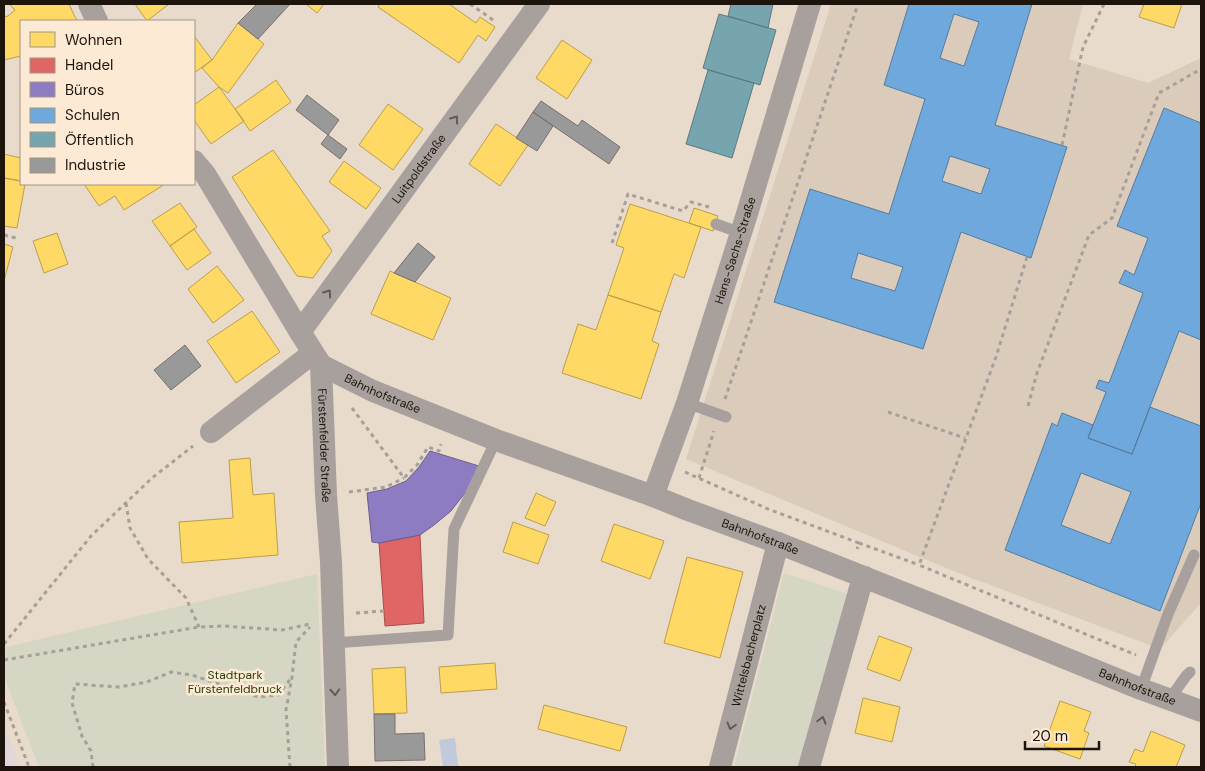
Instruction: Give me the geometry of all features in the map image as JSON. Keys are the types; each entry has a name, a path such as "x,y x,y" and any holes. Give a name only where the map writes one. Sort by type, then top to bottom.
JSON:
{"street":[{"path":"89,4 97,20"},
{"name":"Luitpoldstraße","path":"300,332 539,4"},
{"name":"Hans-Sachs-Straße","path":"653,496 687,403 741,233 810,4"},
{"path":"195,162 205,174 317,359 211,432"},
{"name":"Bahnhofstraße","path":"317,359 373,391 496,440 778,543 1201,712"},
{"name":"Fürstenfelder Straße","path":"317,359 331,562 338,767"},
{"name":"Wittelsbacherplatz","path":"720,767 778,543"},
{"path":"809,767 857,598 865,577"}],"lane":[{"path":"716,224 741,233"},
{"path":"687,403 723,416"},
{"path":"333,643 448,635 454,529 496,440"},
{"path":"1141,689 1168,614 1194,555"},
{"path":"1169,700 1190,672"}],"path":[{"path":"470,4 516,36"},
{"path":"699,478 723,416 858,4"},
{"path":"1062,145 1083,47 1104,4"},
{"path":"1028,406 1037,373 1090,235 1112,218 1159,93 1201,68"},
{"path":"612,243 628,194 683,211 690,202 710,208"},
{"path":"4,236 16,238"},
{"path":"919,565 996,357 1027,257"},
{"path":"888,412 965,438"},
{"path":"362,420 404,478"},
{"path":"4,644 91,536 152,478 211,432"},
{"path":"326,494 367,491 386,487 404,478 417,465 428,447 439,451"},
{"path":"666,464 768,509 919,565 1151,661"},
{"path":"126,503 130,528 148,559 186,598 199,627"},
{"path":"856,550 858,543"},
{"path":"4,660 199,627 224,626 282,630 313,624 296,642 286,710 290,767"},
{"path":"94,767 91,751 82,736 72,703 75,684 119,688 147,682 171,672 192,675 258,697 278,695 292,677"},
{"path":"4,702 29,767"}],"shaded area":[{"path":"831,4 1083,4 1069,59 1148,83 1201,58 1201,603 1160,649 953,571 686,459"},
{"path":"4,727 20,767 4,767"}],"green space":[{"path":"784,573 848,594 799,767 734,767"},
{"name":"Stadtpark Fürstenfeldbruck","path":"317,574 325,767 39,767 4,677 6,647"}],"water":[{"path":"455,738 458,766 443,767 439,740"}],"building: Wohnen":[{"path":"69,4 77,20 20,20 20,56 4,60 4,17 15,10 10,5"},
{"path":"135,4 169,4 148,20 146,20"},
{"path":"306,4 324,4 317,13"},
{"path":"380,4 449,4 476,23 480,17 495,27 486,41 478,35 459,63 378,7"},
{"path":"1144,4 1182,4 1174,28 1139,17"},
{"path":"238,23 264,44 228,93 219,87 202,68 212,60"},
{"path":"195,37 212,60 195,72"},
{"path":"562,40 592,60 567,99 536,78"},
{"path":"276,80 291,102 250,131 235,109"},
{"path":"219,87 244,121 211,144 195,121 195,104"},
{"path":"388,104 423,129 393,170 359,145"},
{"path":"496,124 528,145 500,186 469,164"},
{"path":"273,150 330,231 322,236 332,251 313,278 297,276 232,177"},
{"path":"4,154 20,158 20,181 4,178"},
{"path":"344,161 381,188 366,209 329,182"},
{"path":"4,178 20,181 20,185 25,185 17,228 4,226"},
{"path":"85,185 163,185 124,210 115,196 99,206"},
{"path":"180,203 197,227 170,246 152,221"},
{"path":"630,204 701,227 684,278 674,274 661,312 608,295 624,248 616,245"},
{"path":"694,208 718,216 713,231 689,223"},
{"path":"194,229 211,253 187,270 170,246"},
{"path":"57,233 68,264 44,273 33,241"},
{"path":"4,244 13,247 4,281"},
{"path":"217,266 244,300 213,323 188,289"},
{"path":"390,271 451,298 433,340 371,314"},
{"path":"608,295 661,312 652,341 659,344 641,399 562,373 578,324 596,330"},
{"path":"252,311 280,352 236,383 207,341"},
{"path":"250,458 253,495 274,493 278,555 182,563 179,522 233,518 229,460"},
{"path":"536,493 556,502 545,526 525,518"},
{"path":"513,522 549,535 538,564 503,552"},
{"path":"614,524 664,541 650,579 601,561"},
{"path":"687,557 743,572 720,658 664,643"},
{"path":"879,636 912,648 900,681 867,669"},
{"path":"495,663 497,689 441,693 439,667"},
{"path":"405,667 407,713 374,714 372,669"},
{"path":"863,698 900,707 892,742 855,733"},
{"path":"1060,701 1091,712 1084,731 1089,733 1080,759 1044,746"},
{"path":"544,705 627,727 620,751 538,729"},
{"path":"1151,731 1185,745 1176,767 1135,767 1136,764 1129,762 1135,749 1143,752"}],"building: Handel":[{"path":"420,535 424,623 385,626 379,543"}],"building: Büros":[{"path":"430,451 479,466 468,489 451,511 420,535 379,543 372,542 367,493 387,489 406,481"}],"building: Schulen":[{"path":"909,4 1032,4 995,125 1067,147 1031,258 961,232 923,349 774,302 810,189 889,214 925,99 884,85","holes":["954,14 979,22 964,66 940,58","950,156 990,169 981,194 942,181","858,253 903,267 895,291 851,278"]},
{"path":"1164,108 1201,123 1201,340 1179,331 1132,454 1088,438 1106,392 1096,388 1099,380 1109,383 1143,293 1119,283 1125,270 1134,275 1148,238 1117,226"},
{"path":"1150,407 1201,426 1201,503 1160,611 1005,550 1052,423 1057,426 1062,413 1093,425 1088,438 1132,454","holes":["1081,473 1131,492 1110,544 1061,525"]}],"building: Öffentlich":[{"path":"731,4 773,4 768,28 728,16"},
{"path":"719,14 776,30 760,85 703,68"},
{"path":"708,70 754,83 732,158 686,144"}],"building: Industrie":[{"path":"257,4 290,4 258,39 238,23"},
{"path":"307,95 339,120 328,135 296,110"},
{"path":"541,101 578,126 582,120 620,147 609,164 533,112"},
{"path":"533,112 553,126 537,151 516,138"},
{"path":"328,135 347,149 340,159 321,144"},
{"path":"418,243 435,257 415,282 394,273"},
{"path":"185,345 201,366 171,390 154,370"},
{"path":"374,714 395,714 395,734 424,733 425,760 375,761"}]}
